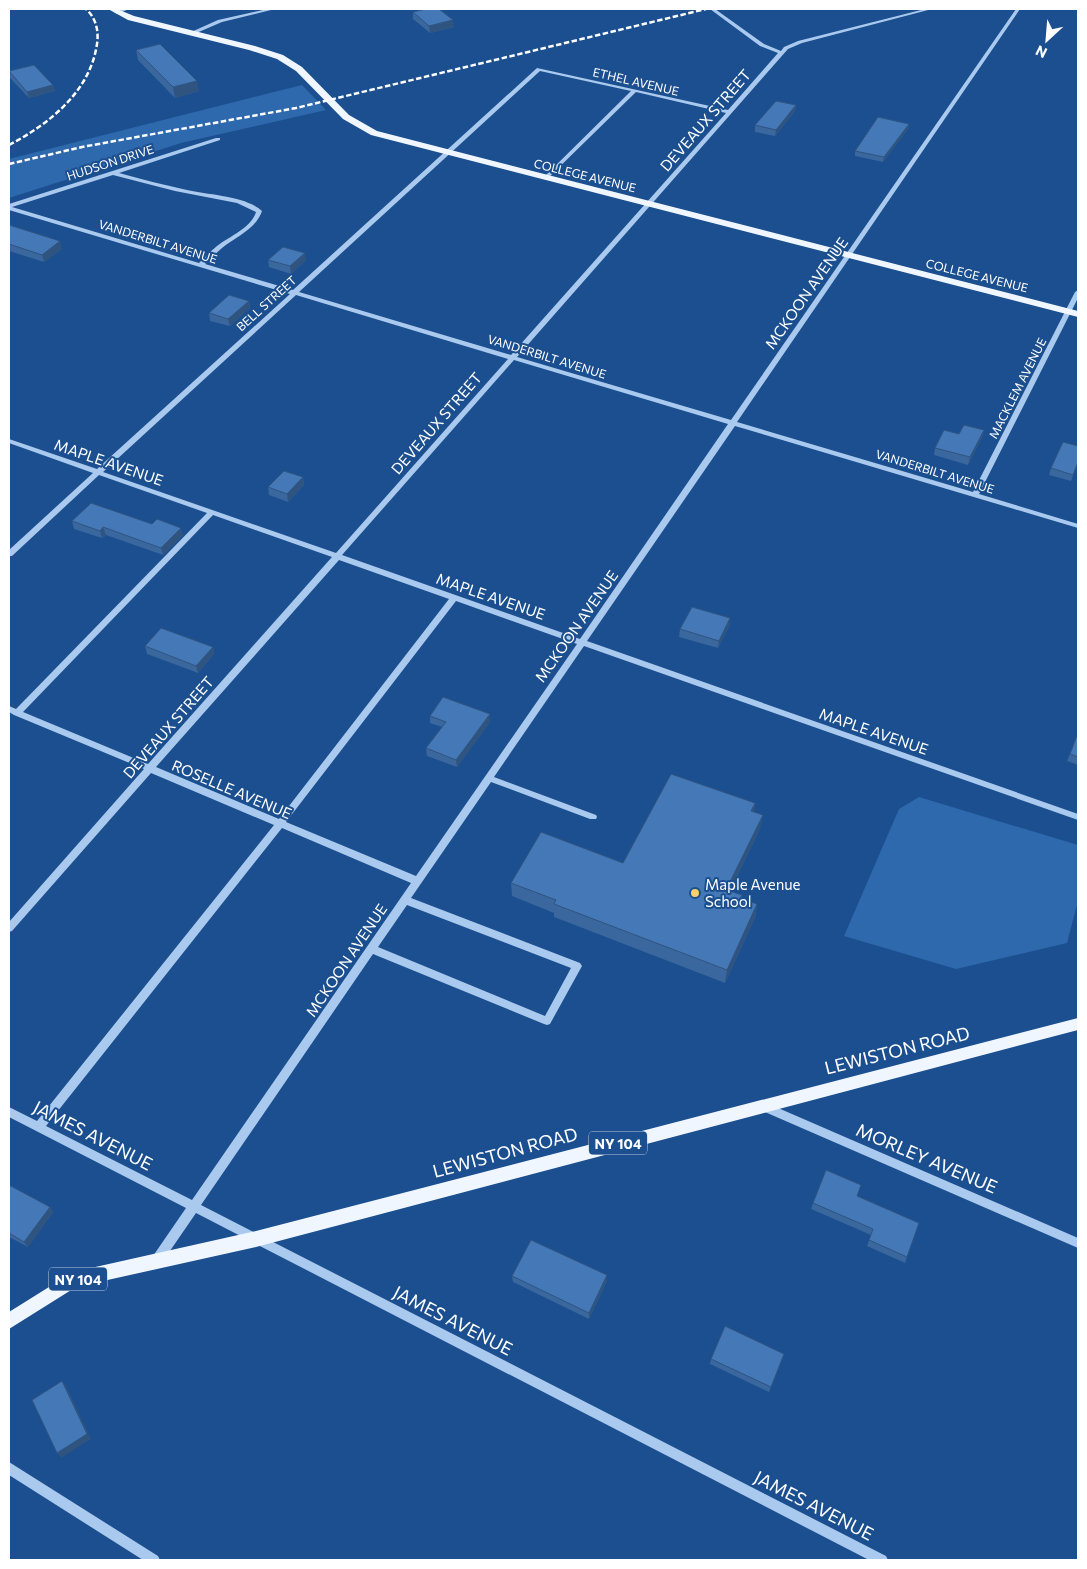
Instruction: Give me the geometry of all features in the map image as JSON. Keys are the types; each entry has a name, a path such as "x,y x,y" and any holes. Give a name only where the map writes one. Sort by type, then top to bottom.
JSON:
{"main road":[{"name":"COLLEGE AVENUE","path":"115,10 131,18 252,48 280,57 299,69 337,110 356,124 382,135 1078,314"},
{"name":"LEWISTON ROAD","path":"9,1321 73,1280 256,1239 1078,1024"}],"street":[{"path":"115,10 127,9"},
{"path":"192,34 220,21 273,9"},
{"path":"712,9 762,45 782,53"},
{"name":"DEVEAUX STREET","path":"9,928 782,53 794,44 930,9"},
{"name":"MCKOON AVENUE","path":"157,1260 1018,9"},
{"name":"BELL STREET","path":"9,554 539,69"},
{"name":"ETHEL AVENUE","path":"539,69 729,112"},
{"path":"546,178 634,90"},
{"name":"HUDSON DRIVE","path":"9,207 218,139"},
{"path":"113,173 194,194 245,204 259,211 259,216 200,265"},
{"name":"VANDERBILT AVENUE","path":"9,207 1078,526"},
{"name":"MACKLEM AVENUE","path":"975,495 1078,292"},
{"name":"MAPLE AVENUE","path":"9,441 1078,817"},
{"path":"13,711 212,512"},
{"path":"39,1127 280,824 454,598"},
{"name":"ROSELLE AVENUE","path":"13,711 149,770 418,881"},
{"path":"488,778 593,817"},
{"path":"371,949 547,1021 578,966 405,900"},
{"name":"MORLEY AVENUE","path":"761,1106 1078,1243"},
{"name":"JAMES AVENUE","path":"9,1112 882,1560"},
{"path":"9,1468 154,1560"}],"shaded area":[{"path":"302,85 326,110 181,143 9,198 9,159"},
{"path":"919,797 1078,845 1078,901 1067,943 956,969 844,936 899,809"}],"building":[{"path":"439,9 453,20 429,26 413,12"},
{"path":"160,44 197,81 173,87 136,50"},
{"path":"34,65 53,85 27,92 9,71"},
{"path":"776,101 796,105 776,130 755,125"},
{"path":"878,117 909,124 884,157 855,151"},
{"path":"9,225 60,241 42,255 9,244"},
{"path":"283,247 305,253 290,266 268,260"},
{"path":"229,295 249,301 228,319 209,313"},
{"path":"964,425 984,430 970,457 935,448 944,430 959,434"},
{"path":"1063,442 1078,446 1078,462 1073,475 1051,468"},
{"path":"284,471 303,477 287,494 268,487"},
{"path":"91,503 152,524 157,519 181,528 161,548 103,527 100,531 72,521"},
{"path":"692,607 730,618 719,641 680,629"},
{"path":"161,628 213,647 196,666 145,646"},
{"path":"443,697 490,714 456,760 426,748 446,722 430,716"},
{"path":"1078,733 1078,757 1070,754"},
{"path":"671,774 755,803 751,811 763,815 726,890 742,895 740,898 757,904 727,970 554,904 556,900 511,883 541,832 623,863"},
{"path":"826,1170 861,1185 857,1196 919,1223 907,1257 869,1240 873,1229 813,1203"},
{"path":"9,1185 50,1207 24,1242 9,1233"},
{"path":"531,1240 607,1275 589,1313 512,1276"},
{"path":"725,1326 784,1354 771,1387 711,1359"},
{"path":"62,1381 87,1434 57,1453 32,1400"}],"railway":[{"path":"9,145 24,137 53,116 77,92 86,77 93,61 98,34 96,25 86,9"},
{"path":"9,164 82,147 296,108 706,9"}],"place":[{"name":"Maple Avenue School","path":"695,893"}]}
